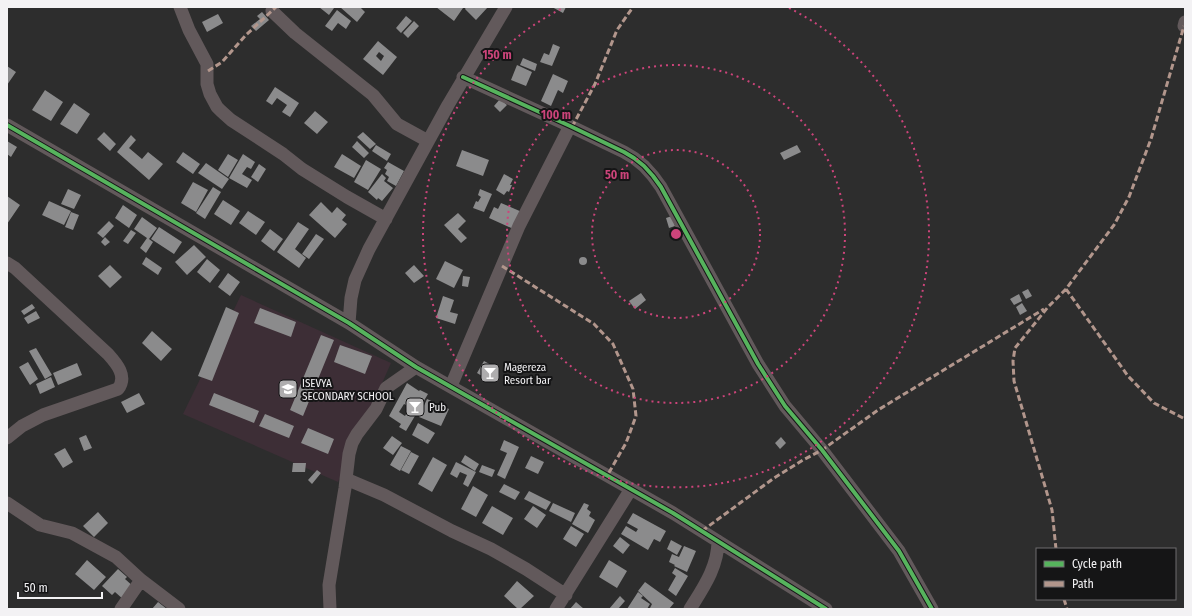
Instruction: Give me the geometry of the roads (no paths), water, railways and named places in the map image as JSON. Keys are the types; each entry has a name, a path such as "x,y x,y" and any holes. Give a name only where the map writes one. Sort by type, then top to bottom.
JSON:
{"street":[{"path":"180,7 188,30 207,64 207,84 210,94 217,107 231,120 283,154 302,169 386,219"},
{"path":"349,323 351,298 355,280 369,249 428,140 506,7"},
{"path":"272,11 295,33 373,95 397,124 428,140"},
{"path":"464,78 570,126 634,158 653,176 758,364 785,406 822,450 899,551 932,609"},
{"path":"7,124 349,323 416,366 673,513 826,609"},
{"path":"451,386 522,220 570,126"},
{"path":"7,263 15,268 108,354 117,364 122,377 122,383 118,389 43,415 22,426 7,438"},
{"path":"330,609 329,585 349,454 352,443 376,410 386,388 416,366"},
{"path":"346,479 384,495 452,531 491,549 526,569 566,595"},
{"path":"556,609 631,489"},
{"path":"7,503 40,525 72,533 116,557 141,580 179,609"},
{"path":"690,609 708,580 713,568 718,549 718,541"},
{"path":"121,609 141,580"}],"place":[{"name":"Magereza Resort bar","path":"490,373"},
{"name":"ISEVYA SECONDARY SCHOOL","path":"288,389"},
{"name":"Pub","path":"415,407"}]}
